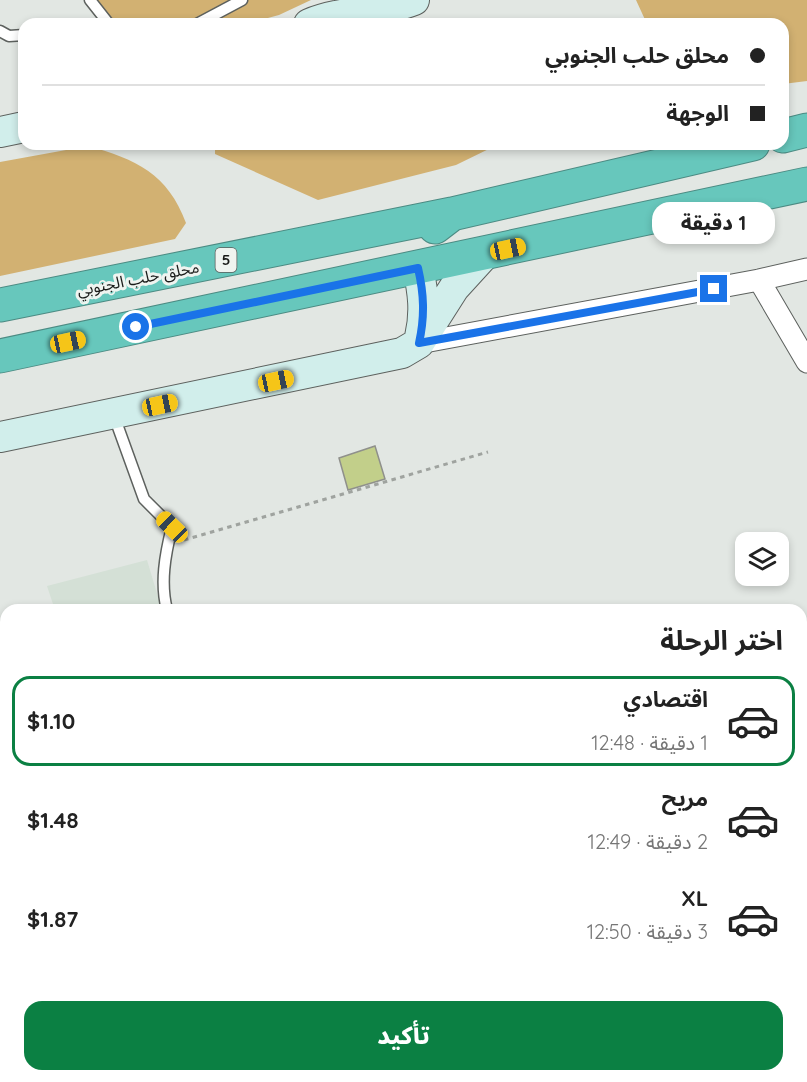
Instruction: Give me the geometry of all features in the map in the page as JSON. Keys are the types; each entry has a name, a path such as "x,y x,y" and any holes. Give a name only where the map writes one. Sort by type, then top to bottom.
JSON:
{"highway":[{"path":"789,134 807,130"},
{"name":"5","path":"452,214 727,150"},
{"path":"0,356 807,184"},
{"path":"418,268 418,257 426,239 452,214"},
{"name":"محلق حلب الجنوبي","path":"0,306 452,214"}],"street":[{"path":"324,18 399,6 414,0"},
{"path":"0,132 18,128"},
{"path":"419,343 453,288 485,254"},
{"path":"418,268 423,292 424,318 419,343"},
{"path":"0,437 391,357 419,343 759,280 807,269"},
{"path":"759,280 807,362"}],"lane":[{"path":"90,0 104,18"},
{"path":"208,18 242,0"},
{"path":"0,32 9,36 18,35"},
{"path":"114,415 144,499 172,527 163,593 166,604"}],"path":[{"path":"168,545 488,452"}],"shaded area":[{"path":"97,0 311,0 268,18 112,18"},
{"path":"636,0 807,0 807,81 789,83 789,18 644,18"},
{"path":"66,150 105,151 135,163 160,181 179,206 186,223 175,239 0,276 0,162"},
{"path":"215,150 487,150 456,165 318,200 215,154"},
{"path":"147,560 160,604 53,604 47,586"}],"building":[{"path":"375,446 385,479 348,490 339,458"}],"route":[{"path":"136,327 418,268 423,292 424,318 419,343 714,289"}]}
